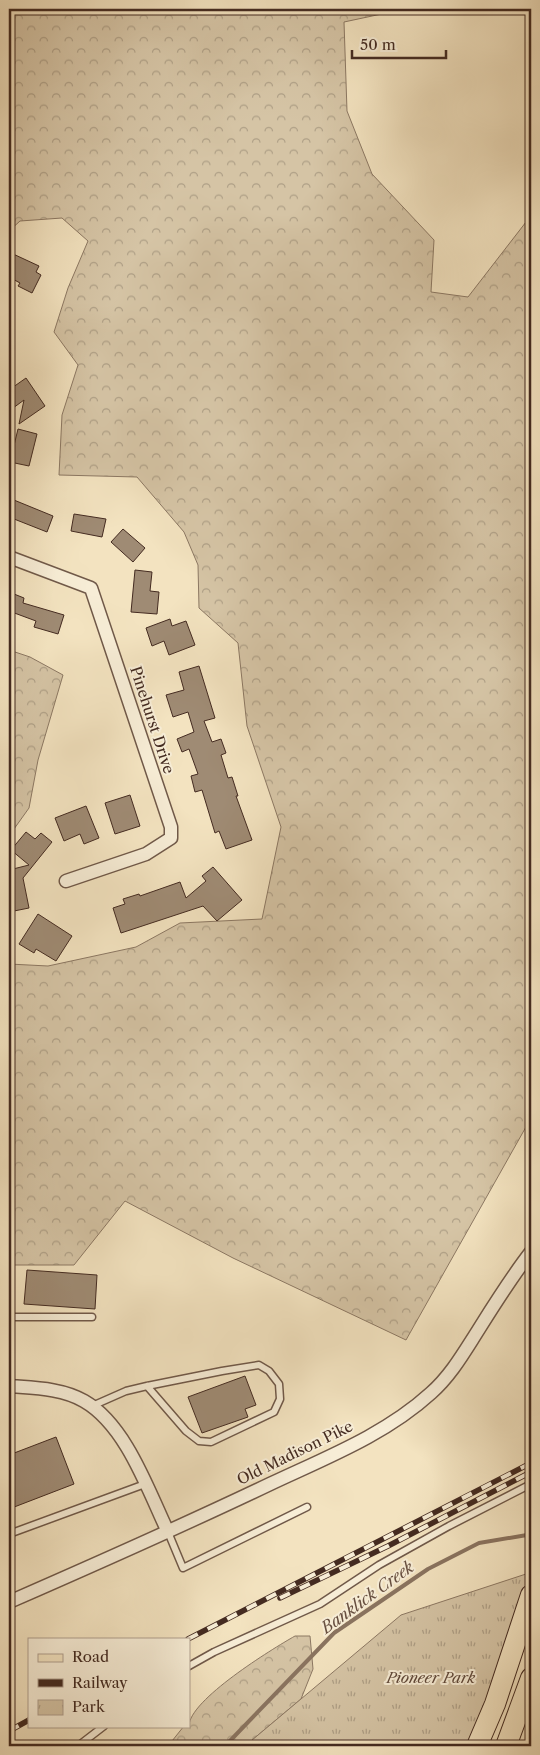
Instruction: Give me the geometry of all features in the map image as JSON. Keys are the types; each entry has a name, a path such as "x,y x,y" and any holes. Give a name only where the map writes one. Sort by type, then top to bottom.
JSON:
{"main road":[{"path":"477,1746 495,1704 531,1595"},
{"path":"506,1746 531,1678"}],"street":[{"name":"Pinehurst Drive","path":"9,557 91,588 171,827 171,838 146,854 66,881"},
{"name":"Old Madison Pike","path":"9,1602 168,1532 337,1453 389,1425 432,1393 459,1360 531,1252"},
{"path":"9,1386 47,1390 70,1395 84,1401 107,1420 132,1456 168,1532"}],"lane":[{"path":"9,1317 92,1317"},
{"path":"91,1406 126,1391 147,1386 258,1365 269,1371 278,1384 280,1399 274,1412 211,1442 199,1441 186,1430 147,1386"},
{"path":"9,1534 145,1484"},
{"path":"190,1665 214,1652 320,1604 379,1565 531,1484"},
{"path":"168,1532 183,1568 307,1507"},
{"path":"78,1746 101,1728"}],"green space":[{"path":"9,9 405,9 344,22 347,111 372,174 434,240 431,292 468,297 526,222 531,220 531,544 529,551 531,555 531,1118 406,1340 233,1258 125,1201 74,1265 9,1265 9,964 48,966 136,947 180,923 262,919 281,827 247,726 238,643 199,608 198,565 184,532 137,477 59,475 62,415 78,365 54,332 68,288 88,241 62,218 20,221 9,231"},
{"path":"9,650 30,657 63,675 38,760 29,808 9,836"},
{"name":"Pioneer Park","path":"529,1573 515,1645 477,1746 245,1746 401,1615"},
{"path":"295,1636 310,1636 313,1669 301,1699 245,1746 168,1746 182,1728 190,1728 193,1715 202,1703 233,1676"}],"building":[{"path":"11,253 39,266 36,272 41,275 32,293 18,286 20,283 9,277"},
{"path":"26,378 45,406 19,424 24,400 9,411 9,390"},
{"path":"18,429 37,434 29,466 10,462"},
{"path":"9,498 53,516 47,532 9,517"},
{"path":"74,514 106,519 102,537 71,531"},
{"path":"123,529 145,548 133,562 111,542"},
{"path":"135,570 152,572 150,591 159,592 157,614 131,612"},
{"path":"9,592 24,598 23,603 64,615 58,634 34,627 36,621 9,611"},
{"path":"170,619 172,626 186,621 195,645 169,655 164,641 152,646 146,628"},
{"path":"199,666 215,718 204,721 212,742 221,739 226,753 221,755 228,778 232,777 238,796 236,796 252,840 226,849 219,831 215,833 202,790 195,792 191,776 198,774 189,749 182,752 177,739 194,732 188,712 173,717 166,695 184,690 179,672"},
{"path":"130,795 140,826 115,834 105,803"},
{"path":"86,806 99,838 84,844 80,834 64,841 55,818"},
{"path":"26,832 35,839 41,833 52,842 23,878 29,908 9,912 9,870 29,865 11,850"},
{"path":"213,867 242,900 217,921 203,906 121,933 113,908 125,904 123,899 139,894 140,896 180,882 186,898 206,881 202,876"},
{"path":"38,914 72,936 56,961 36,949 34,953 19,944"},
{"path":"27,1270 97,1275 95,1309 24,1304"},
{"path":"245,1376 256,1405 245,1409 248,1417 202,1433 188,1397"},
{"path":"56,1437 74,1484 9,1509 9,1455"}],"waterway":[{"name":"Banklick Creek","path":"225,1746 334,1633 428,1569 479,1543 531,1535"}],"railway":[{"path":"190,1638 531,1463"},
{"path":"280,1598 388,1546 531,1472"},
{"path":"9,1731 28,1721"}]}
